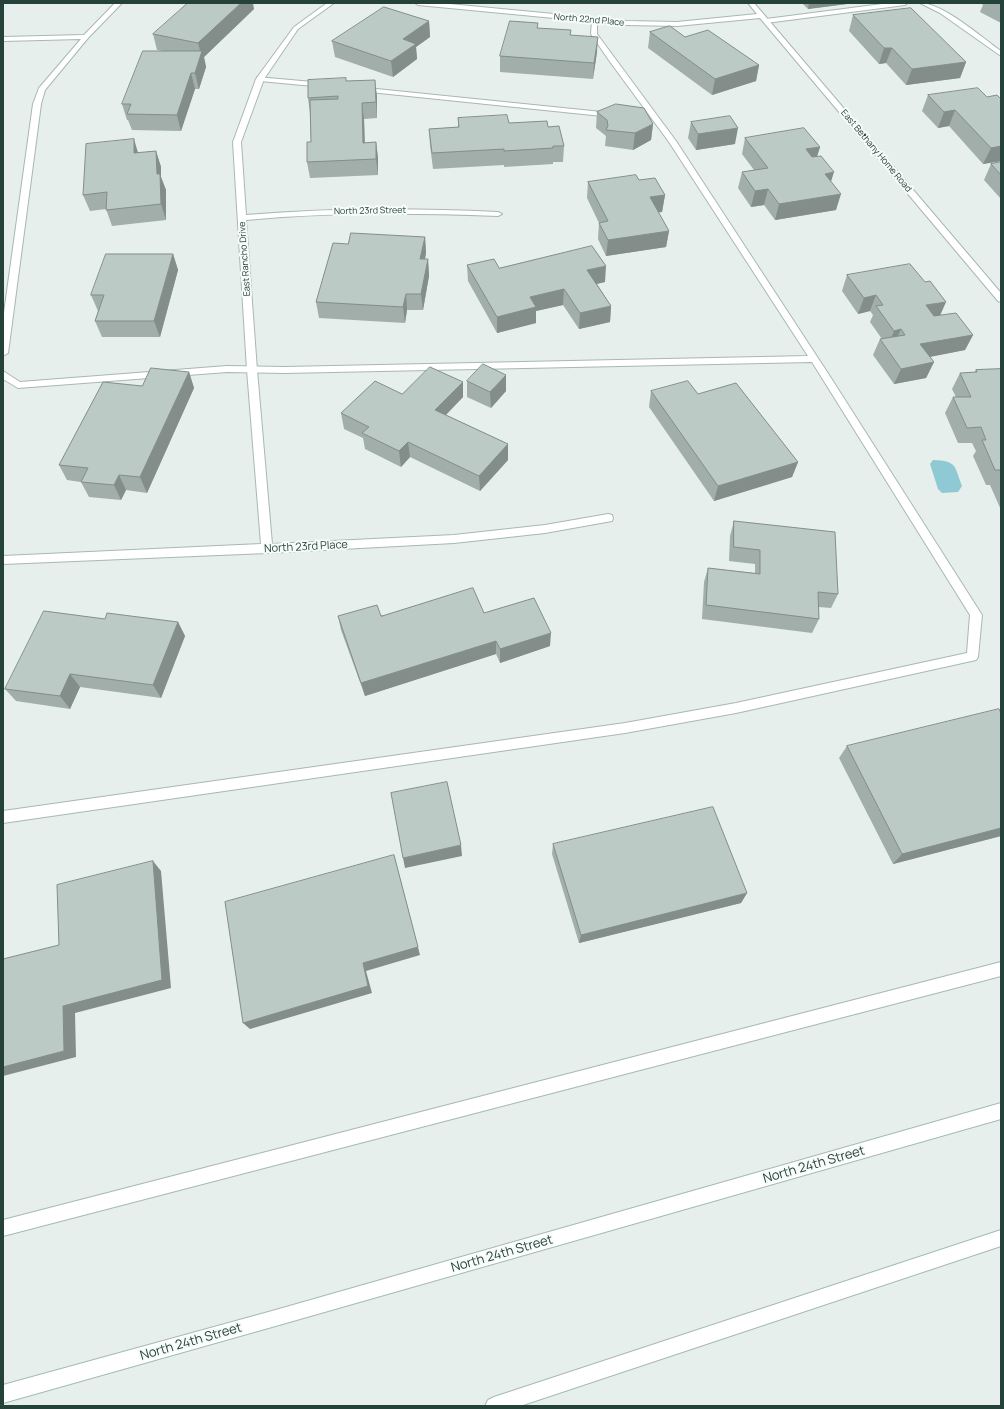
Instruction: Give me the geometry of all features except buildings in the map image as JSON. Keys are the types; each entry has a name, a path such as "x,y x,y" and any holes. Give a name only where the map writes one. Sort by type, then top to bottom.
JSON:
{"street":[{"path":"3,353 37,104 42,90 80,47 86,37 119,3"},
{"name":"East Rancho Drive","path":"267,549 252,370 237,142 260,79 296,28 331,3"},
{"name":"North 22nd Place","path":"418,3 594,21 677,24 763,18 905,3"},
{"name":"East Bethany Home Road","path":"751,3 1001,299"},
{"path":"923,3 942,12 1001,54"},
{"path":"3,817 625,728 736,708 972,657 976,615 814,359 661,124 610,58 594,34 594,21"},
{"path":"3,39 86,37"},
{"path":"260,79 330,86"},
{"path":"353,88 618,116"},
{"path":"648,120 661,124"},
{"name":"North 23rd Street","path":"242,218 279,214 353,210 405,210 498,214"},
{"path":"3,374 18,385 227,369 252,370 814,359"},
{"name":"North 23rd Place","path":"3,560 267,549 454,538 545,528 608,518"},
{"path":"3,1228 1001,968"},
{"name":"North 24th Street","path":"3,1394 272,1320 1001,1111"},
{"path":"494,1406 1001,1238"}],"water":[{"path":"933,460 951,463 954,466 962,486 958,492 942,493 938,489 930,464"}]}
